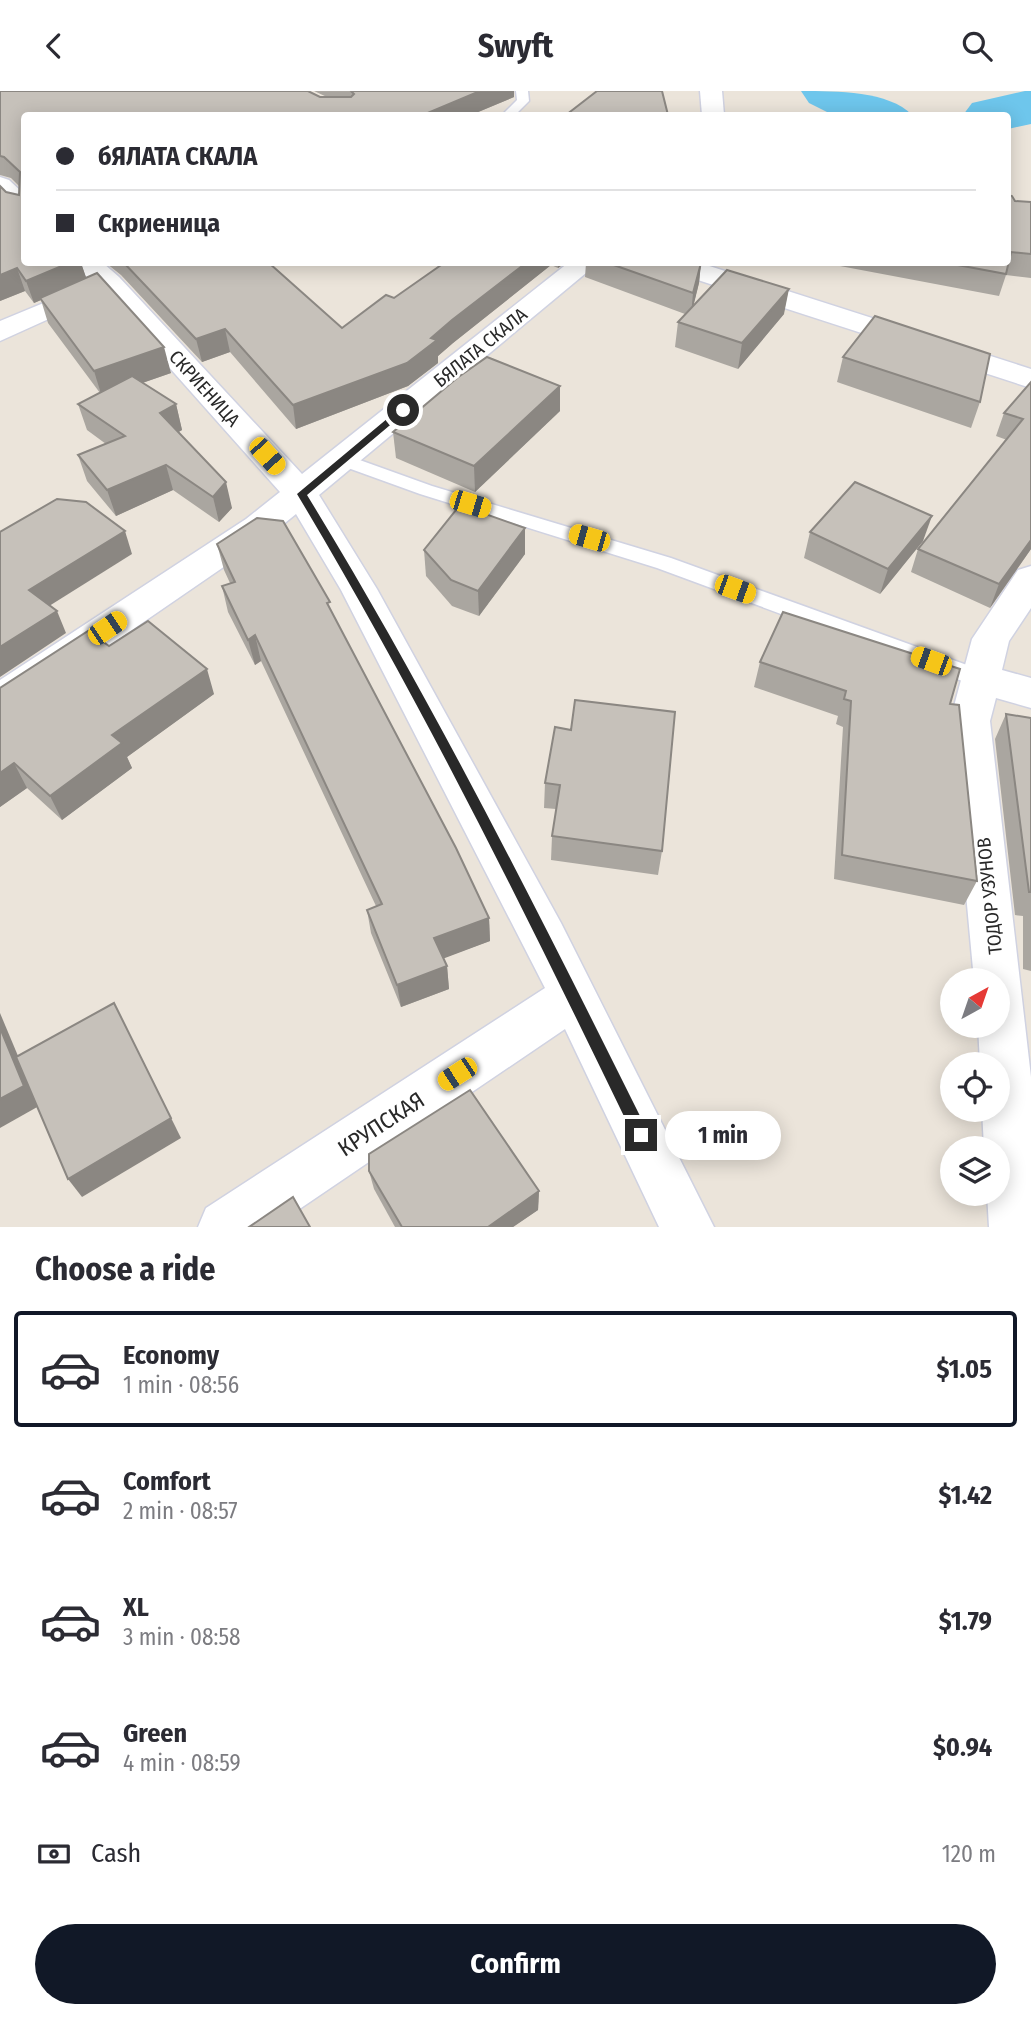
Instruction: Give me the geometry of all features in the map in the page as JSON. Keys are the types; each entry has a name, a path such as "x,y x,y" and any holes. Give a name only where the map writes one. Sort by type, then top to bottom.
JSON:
{"street":[{"path":"711,91 713,112"},
{"path":"0,184 21,204"},
{"name":"БЯЛАТА СКАЛА","path":"0,700 258,527 580,266"},
{"path":"683,266 1031,379"},
{"path":"0,332 98,273"},
{"name":"СКРИЕНИЦА","path":"98,273 302,494 359,589 545,938 687,1227"},
{"name":"ТОДОР УЗУНОВ","path":"1016,1227 1002,1021 970,721 991,639 1031,579"},
{"path":"981,679 1031,694"},
{"name":"КРУПСКАЯ","path":"225,1227 572,997"}],"lane":[{"path":"511,112 523,101 522,91"},
{"path":"343,460 426,491 664,563 981,679"}],"building":[{"path":"0,91 308,91 320,97 351,97 354,94 351,91 480,91 430,112 21,112 21,266 62,266 26,281 17,268 0,275 0,186 6,192 19,195 20,172 0,156"},
{"path":"597,91 662,91 667,112 570,112"},
{"path":"1011,196 1015,201 1031,202 1031,254 1011,252"},
{"path":"127,266 272,266 342,328 386,295 394,298 440,266 522,266 452,320 431,338 437,340 407,363 293,405 225,329 196,339"},
{"path":"616,266 700,266 693,293"},
{"path":"963,266 1008,266 1006,274"},
{"path":"727,270 789,289 742,343 678,322"},
{"path":"97,273 164,347 94,371 40,298"},
{"path":"875,316 990,354 980,402 843,357"},
{"path":"487,357 560,386 474,466 393,432 457,378"},
{"path":"132,376 176,404 160,413 226,482 213,497 166,465 107,490 78,455 125,436 78,404"},
{"path":"1031,382 1031,540 999,584 918,549 1023,419 1004,413"},
{"path":"855,482 932,516 888,569 810,532"},
{"path":"57,499 86,502 125,531 29,590 57,611 0,647 0,532"},
{"path":"460,505 525,528 478,591 451,580 424,550"},
{"path":"257,518 283,521 330,602 327,603 456,848 489,918 434,938 447,966 397,985 367,910 382,904 255,635 248,640 222,586 235,582 217,544"},
{"path":"783,612 960,669 950,704 959,705 977,881 842,855 851,701 844,699 846,691 760,662"},
{"path":"148,621 207,669 112,735 122,743 50,796 14,763 0,773 0,688 88,631 109,646"},
{"path":"575,700 675,712 662,851 552,836 560,785 545,783 555,727 571,730"},
{"path":"1006,714 1031,718 1031,892 1029,892"},
{"path":"114,1003 171,1118 68,1179 16,1057"},
{"path":"0,1028 24,1086 0,1099"},
{"path":"470,1090 539,1191 488,1227 402,1227 369,1171 369,1154"},
{"path":"293,1197 310,1227 249,1227"}],"waterway":[{"path":"829,91 875,112"},
{"path":"1007,112 1031,107"}],"route":[{"path":"403,410 302,494 359,589 545,938 641,1135"}]}
